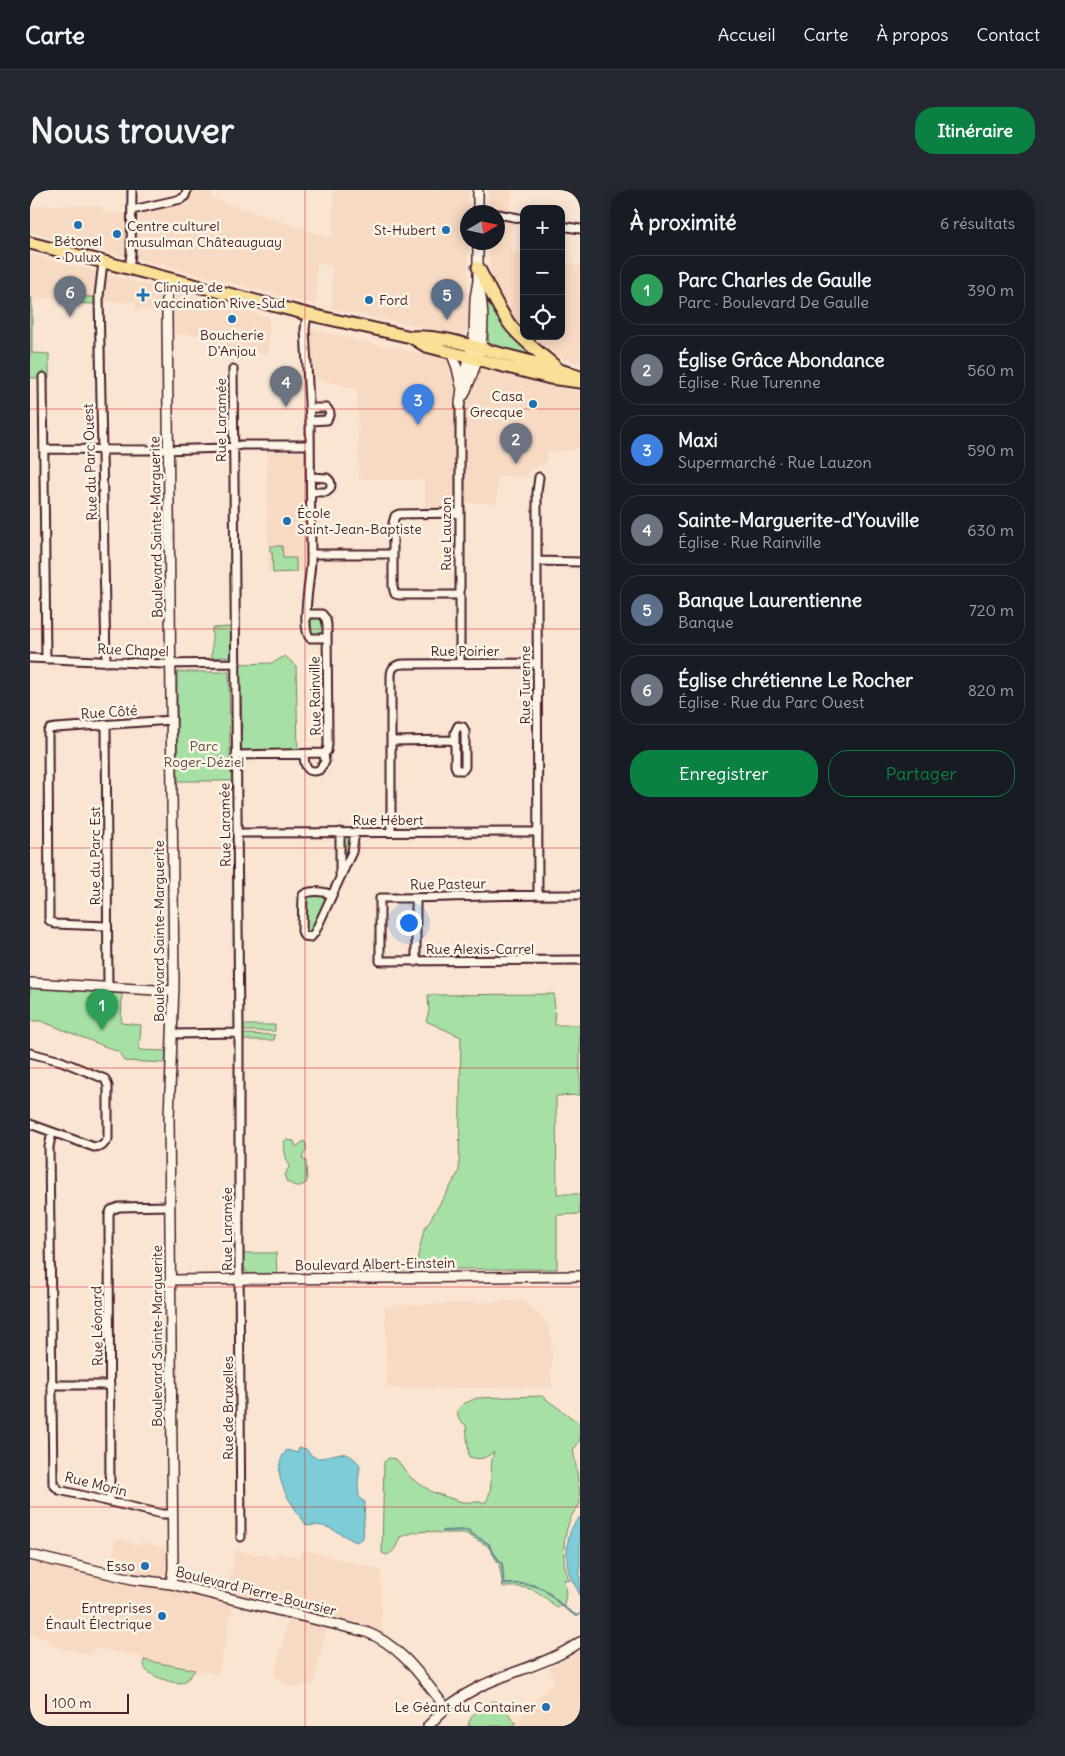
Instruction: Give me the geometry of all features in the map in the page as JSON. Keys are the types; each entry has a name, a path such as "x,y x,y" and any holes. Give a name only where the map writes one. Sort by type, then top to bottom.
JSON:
{"highway":[{"path":"30,243 307,314 411,337 428,336 550,378 580,382"},
{"path":"478,267 500,311 512,328 526,343 558,368"},
{"path":"411,337 426,346 451,352 475,353 558,368 580,377"}],"street":[{"path":"129,268 132,190"},
{"path":"132,210 181,199 185,196 187,190"},
{"path":"478,190 478,205"},
{"path":"505,215 520,218"},
{"path":"565,227 580,229"},
{"path":"475,353 475,298 478,280 478,250"},
{"name":"Rue du Parc Ouest","path":"102,262 99,289 106,662"},
{"name":"Boulevard Sainte-Marguerite","path":"171,279 167,292 174,991 169,1118 173,1569 171,1584"},
{"name":"Rue Rainville","path":"307,314 305,326 311,477 311,573 307,594 308,637 327,638"},
{"path":"451,352 462,390"},
{"name":"Rue Lauzon","path":"460,664 460,404 463,379 475,353"},
{"name":"Rue Lauzon","path":"460,404 475,353"},
{"name":"Rue Laramée","path":"233,369 240,1280"},
{"path":"43,377 46,658"},
{"path":"309,408 327,408 330,413 327,420 310,421"},
{"path":"44,449 169,449 233,447 241,445 310,445"},
{"name":"Rue Turenne","path":"538,894 537,492 540,476"},
{"path":"311,477 327,478 331,486 326,492 311,492"},
{"path":"459,513 397,514 393,521 393,587 395,594 401,595 460,595"},
{"path":"311,554 393,554"},
{"path":"537,561 580,562"},
{"name":"Rue Rainville","path":"304,754 305,766 310,770 316,771 322,768 326,762 324,753 327,750 328,744 327,624 324,616 320,614 307,614"},
{"name":"Rue Chapel","path":"30,658 172,664 236,663"},
{"name":"Rue Poirier","path":"391,741 390,676 394,666 405,664 537,663"},
{"name":"Rue Côté","path":"107,926 55,924 49,920 47,746 49,731 56,728 172,720"},
{"name":"Rue du Parc Est","path":"106,725 108,988"},
{"path":"458,726 463,727 465,731 465,765 462,771 457,770 455,766 455,740 456,728 458,726"},
{"path":"391,832 391,741 455,740"},
{"name":"Rue Rainville","path":"236,755 324,753"},
{"path":"340,832 340,877"},
{"path":"332,894 307,892 303,895 302,931 304,936 314,935 354,848 355,832"},
{"name":"Rue Hébert","path":"237,833 538,832"},
{"name":"Rue Pasteur","path":"380,961 380,898 538,894 580,895"},
{"path":"416,898 416,962"},
{"name":"Rue Alexis-Carrel","path":"380,961 580,960"},
{"path":"30,983 174,991"},
{"path":"172,1034 239,1033"},
{"path":"30,1053 101,1076 107,1083 108,1135 105,1144 91,1146 30,1124"},
{"name":"Rue Morin","path":"52,1132 49,1144 53,1484 59,1490 162,1514 172,1514"},
{"name":"Rue Léonard","path":"110,1501 109,1215 111,1210 119,1207 170,1206"},
{"name":"Boulevard Albert-Einstein","path":"171,1280 580,1276"},
{"name":"Rue de Bruxelles","path":"240,1280 241,1537"},
{"path":"51,1385 110,1384"},
{"name":"Boulevard Pierre-Boursier","path":"30,1555 132,1580 171,1584 374,1635 400,1653 446,1708"},
{"path":"428,1726 446,1708 478,1687 542,1664 564,1653 580,1642"}],"shaded area":[{"path":"333,190 468,190 468,205 460,205 460,250 468,250 468,326 466,332 458,334 332,309 332,267 317,263 316,305 136,258 136,218 139,213 185,202 190,191 212,191 212,199 332,238"},
{"path":"488,190 512,190 509,212 505,211 505,205 489,205"},
{"path":"30,205 41,208 41,205 103,206 103,213 127,213 126,255 123,256 30,232"},
{"path":"505,219 513,221 510,242 513,243 511,251 520,253 520,328 509,315 497,293 491,273 489,250 505,250"},
{"path":"30,254 95,271 97,276 97,299 30,298"},
{"path":"565,263 580,266 580,363 565,359 533,340 565,340"},
{"path":"106,274 161,289 162,310 136,310 136,302 104,302"},
{"path":"173,293 269,317 269,355 249,350 240,363 230,360 223,336 200,337 199,335 174,334"},
{"path":"309,328 369,343 443,357 450,361 455,376 455,502 453,509 425,510 424,480 359,479 357,389 313,378"},
{"path":"487,368 580,393 580,448 575,448 575,450 549,451 544,467 534,467 529,472 528,477 497,477 497,503 463,503 463,425 476,373 481,369"},
{"name":"École Saint-Jean-Baptiste","path":"267,452 300,452 305,456 307,572 268,573"},
{"path":"522,1301 542,1316 548,1327 552,1341 551,1387 387,1388 385,1306"},
{"path":"116,1539 139,1545 143,1542 167,1549 167,1571 165,1574 159,1577 159,1579 153,1579 109,1571"},
{"path":"235,1550 277,1558 278,1553 300,1557 304,1550 381,1570 382,1630 386,1635 362,1626 227,1592"},
{"path":"30,1560 109,1579 171,1589 234,1603 218,1674 140,1660 140,1656 95,1648 93,1655 51,1646 44,1638 30,1635"},
{"path":"289,1617 327,1627 313,1686 305,1684 302,1688 289,1686 274,1676"},
{"path":"580,1650 580,1726 513,1726 554,1680 550,1668"}],"green space":[{"path":"66,296 95,297 96,300 93,304 71,303 67,301"},
{"path":"485,297 504,328 532,354 531,356 489,345"},
{"path":"30,298 32,298 32,353 49,354 49,378 30,378"},
{"path":"270,546 282,546 283,558 296,558 296,572 273,573"},
{"path":"314,617 323,618 324,630 321,634 313,635 310,631 310,622"},
{"path":"231,627 231,656 212,658 212,628"},
{"name":"Parc Roger-Déziel","path":"285,656 296,666 298,751 241,750 240,664 273,663"},
{"name":"Parc Roger-Déziel","path":"177,672 229,672 230,769 233,781 178,781"},
{"path":"460,730 461,766 459,767 458,731"},
{"path":"349,836 351,839 350,849 343,862 343,838"},
{"path":"321,895 325,901 309,933 305,931 305,896"},
{"path":"30,988 122,994 121,1023 141,1025 139,1050 166,1051 165,1063 124,1061 119,1052 41,1021 30,1021"},
{"path":"554,994 555,1025 580,1025 580,1095 556,1096 557,1194 580,1194 580,1214 557,1215 557,1269 415,1269 424,1230 459,1172 461,1037 426,1021 429,1011 428,995"},
{"path":"243,1025 275,1025 275,1031 243,1031"},
{"path":"243,1034 275,1035 274,1040 243,1040"},
{"path":"284,1141 294,1141 296,1147 304,1141 306,1145 302,1158 306,1161 307,1182 301,1186 286,1181 285,1175 289,1167 284,1148"},
{"path":"243,1253 276,1253 277,1274 248,1274 243,1267"},
{"path":"542,1396 580,1424 580,1441 573,1450 580,1504 571,1517 566,1532 564,1557 570,1581 564,1579 566,1594 564,1605 557,1608 538,1593 527,1588 503,1587 499,1564 488,1546 465,1533 427,1531 412,1533 400,1537 392,1552 387,1555 382,1553 384,1462 389,1458 396,1459 411,1478 432,1492 462,1502 486,1502 491,1484 491,1464 494,1452 482,1458 469,1457 466,1425 459,1420 457,1411 463,1404 477,1398"},
{"path":"144,1660 195,1670 185,1681 180,1683 173,1682 147,1671 144,1666"},
{"path":"493,1701 503,1707 516,1723 513,1726 468,1726 474,1714"}],"water":[{"path":"299,1447 306,1449 312,1456 318,1458 345,1454 352,1457 360,1465 359,1498 365,1502 363,1538 356,1542 327,1527 307,1526 301,1518 284,1489 279,1469 281,1459 287,1450 297,1453"},
{"path":"580,1517 580,1595 569,1573 567,1556 568,1541 572,1528"}],"waterway":[{"path":"443,1531 468,1530 489,1544 491,1550 502,1564 504,1584 536,1586 546,1591 572,1613 577,1616 580,1614"}],"place":[{"name":"Bétonel - Dulux","path":"78,225"},
{"name":"St-Hubert","path":"446,230"},
{"name":"Centre culturel musulman Châteauguay","path":"117,234"},
{"name":"Clinique de vaccination Rive-Sud","path":"143,295"},
{"name":"Ford","path":"369,300"},
{"name":"Église chrétienne Le Rocher","path":"70,317"},
{"name":"Boucherie D'Anjou","path":"232,319"},
{"name":"Banque Laurentienne","path":"447,320"},
{"name":"Casa Grecque","path":"533,404"},
{"name":"Sainte-Marguerite-d'Youville","path":"286,407"},
{"name":"Maxi","path":"418,425"},
{"name":"Église Grâce Abondance","path":"516,464"},
{"name":"École Saint-Jean-Baptiste","path":"287,521"},
{"name":"Parc Charles de Gaulle","path":"102,1030"},
{"name":"Esso","path":"145,1566"},
{"name":"Entreprises Énault Électrique","path":"162,1616"},
{"name":"Le Géant du Container","path":"546,1707"}]}
